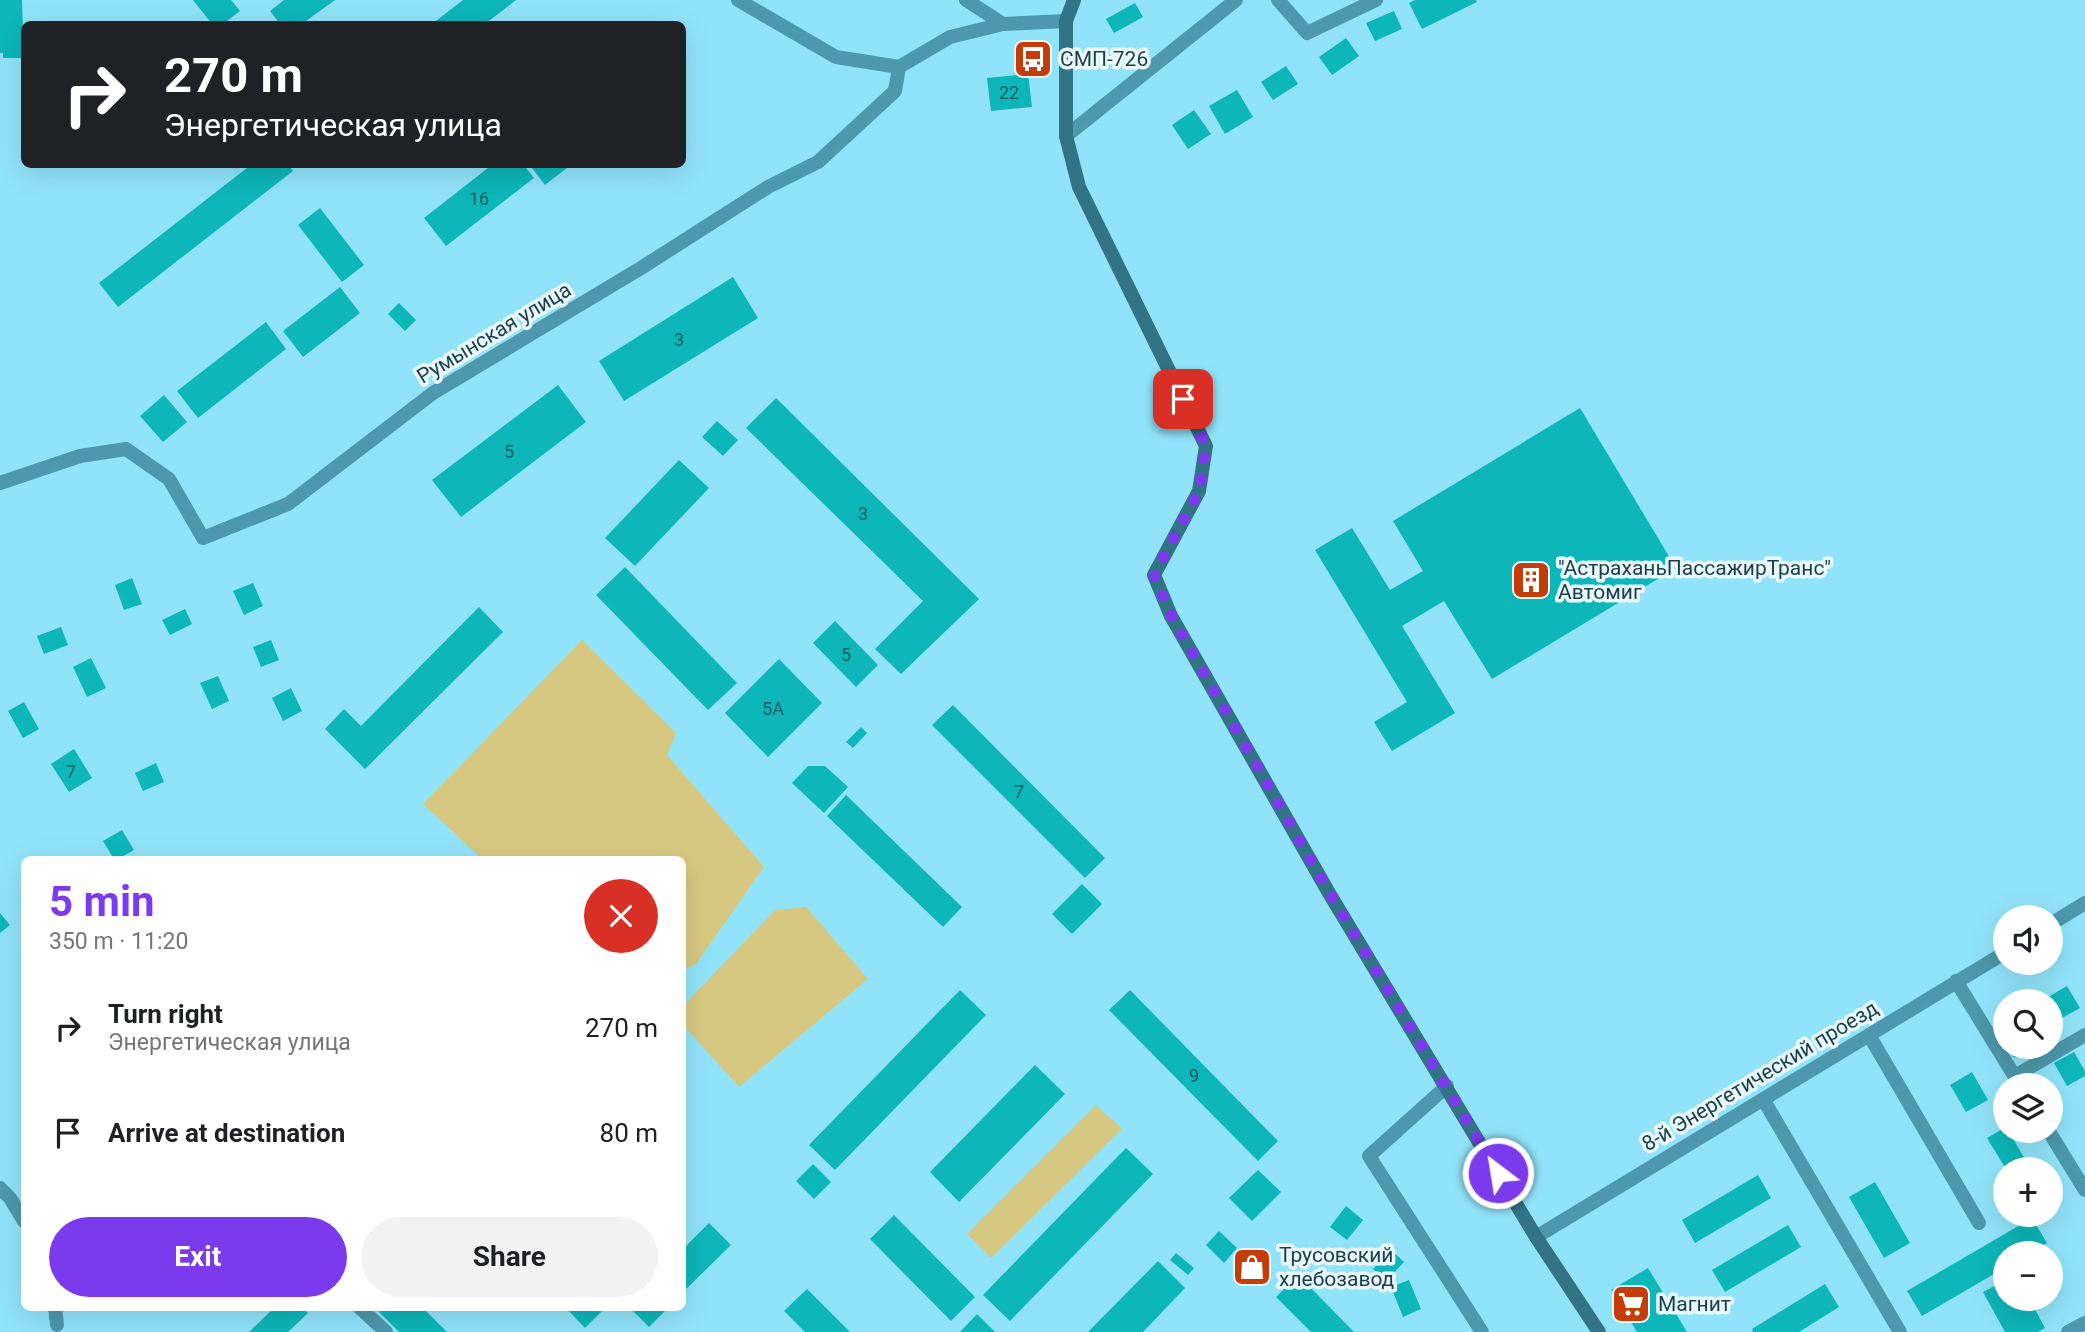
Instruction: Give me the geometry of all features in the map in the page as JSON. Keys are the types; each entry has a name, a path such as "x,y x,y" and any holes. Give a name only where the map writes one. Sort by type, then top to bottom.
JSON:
{"street":[{"path":"738,0 836,57 898,67 950,37 1003,24 1066,21"},
{"path":"966,0 1003,24"},
{"path":"1074,0 1066,21 1066,136 1079,187 1206,446 1199,491 1154,575 1171,615 1323,881 1536,1237 1599,1332"},
{"path":"1066,136 1236,0"},
{"path":"1279,0 1307,33 1376,0"},
{"name":"Румынская улица","path":"0,483 80,456 126,449 169,480 203,538 289,504 433,393 630,275 768,187 818,162 895,91 898,67"},
{"path":"2063,917 2085,903"},
{"name":"8-й Энергетический проезд","path":"1536,1237 1993,959"},
{"path":"1956,981 2012,1073"},
{"path":"1869,1035 1979,1223"},
{"path":"2029,1073 2085,1035"},
{"path":"1447,1086 1369,1156 1482,1332"},
{"path":"1763,1099 1900,1332"},
{"path":"2056,1143 2085,1190"},
{"path":"0,1188 21,1216"},
{"path":"55,1311 57,1325"},
{"path":"363,1311 386,1332"},
{"path":"2068,1332 2085,1323"}],"shaded area":[{"path":"582,640 676,733 667,755 764,867 696,964 686,968 686,856 479,856 423,804"},
{"path":"806,907 868,979 739,1087 686,1028 686,1003 775,910"},
{"path":"1096,1105 1122,1129 991,1258 967,1234"}],"building":[{"path":"0,0 22,0 21,58 3,58 3,53 0,53"},
{"path":"193,0 231,0 240,11 227,21 210,21"},
{"path":"284,0 335,0 306,21 278,21 270,11"},
{"path":"463,0 516,0 489,21 436,21"},
{"path":"1415,0 1477,2 1422,29 1409,3"},
{"path":"1135,3 1143,17 1114,33 1106,19"},
{"path":"1394,11 1402,29 1375,41 1366,23"},
{"path":"1346,38 1359,56 1332,75 1319,57"},
{"path":"1286,66 1298,84 1273,100 1261,82"},
{"path":"1028,74 1032,107 991,111 987,78"},
{"path":"1237,90 1253,117 1225,134 1209,106"},
{"path":"1194,110 1211,134 1188,149 1172,125"},
{"path":"247,168 291,168 293,171 118,307 99,283"},
{"path":"488,168 526,168 534,178 446,246 424,218"},
{"path":"532,168 567,168 545,185"},
{"path":"320,208 364,265 342,282 298,225"},
{"path":"733,277 758,318 624,401 599,361"},
{"path":"340,287 360,313 303,357 283,331"},
{"path":"399,303 416,320 405,331 388,314"},
{"path":"266,322 286,349 198,418 177,391"},
{"path":"558,385 586,422 461,517 432,480"},
{"path":"164,395 187,422 163,442 140,416"},
{"path":"776,398 979,599 901,674 875,649 923,601 746,428"},
{"name":"\"АстраханьПассажирТранс\" Автомиг","path":"1580,408 1676,568 1492,679 1444,601 1402,626 1455,713 1392,751 1374,722 1407,702 1315,550 1352,528 1390,590 1423,571 1393,521"},
{"path":"717,421 738,440 723,456 702,437"},
{"path":"679,460 709,488 635,566 605,538"},
{"path":"625,567 737,683 708,710 596,595"},
{"path":"132,578 142,604 124,610 115,585"},
{"path":"253,583 263,606 244,615 233,591"},
{"path":"479,607 503,632 365,769 325,729 344,709 361,726"},
{"path":"185,609 192,624 170,635 162,620"},
{"path":"835,621 878,665 856,687 813,643"},
{"path":"61,627 68,645 44,654 37,636"},
{"path":"271,640 279,660 261,667 253,647"},
{"path":"91,658 106,688 87,697 73,667"},
{"path":"779,659 822,703 768,757 725,713"},
{"path":"218,676 229,701 212,709 200,683"},
{"path":"291,688 302,711 283,721 272,698"},
{"path":"24,702 39,729 23,738 8,711"},
{"path":"953,705 1105,858 1085,878 932,725"},
{"path":"861,727 867,733 853,748 846,742"},
{"path":"74,749 92,778 69,792 51,764"},
{"path":"156,763 164,782 143,791 135,773"},
{"path":"808,766 825,766 848,787 824,813 792,783"},
{"path":"846,795 962,907 943,927 827,816"},
{"path":"122,830 134,850 123,856 112,856 103,841"},
{"path":"1082,884 1102,904 1072,934 1052,914"},
{"path":"0,913 10,925 0,933"},
{"path":"2067,986 2080,1008 2063,1017 2063,989"},
{"path":"960,990 986,1015 835,1170 809,1145"},
{"path":"1130,990 1278,1141 1258,1161 1109,1010"},
{"path":"2074,1052 2085,1076 2067,1086 2063,1073 2060,1073 2054,1063"},
{"path":"1035,1065 1065,1094 959,1202 930,1172"},
{"path":"1972,1072 1988,1100 1966,1112 1950,1085"},
{"path":"1993,1135 1993,1143 2016,1143 2024,1157 1999,1157 1987,1138"},
{"path":"1126,1148 1153,1174 1010,1321 983,1295"},
{"path":"813,1164 831,1182 814,1199 796,1181"},
{"path":"1258,1170 1281,1192 1252,1221 1229,1198"},
{"path":"1758,1175 1771,1198 1695,1243 1682,1220"},
{"path":"1875,1182 1910,1243 1884,1258 1849,1197"},
{"path":"1346,1206 1363,1220 1347,1240 1330,1227"},
{"path":"894,1215 975,1297 951,1321 870,1239"},
{"path":"709,1223 731,1245 686,1289 686,1246"},
{"path":"1788,1225 1801,1247 1725,1292 1712,1270"},
{"path":"2017,1227 2037,1227 2046,1241 1993,1241 1993,1275 1922,1316 1907,1291"},
{"path":"1219,1231 1237,1248 1224,1263 1206,1245"},
{"path":"1391,1250 1404,1262 1386,1281 1373,1269"},
{"path":"1176,1253 1194,1268 1188,1275 1170,1260"},
{"path":"1158,1261 1185,1288 1143,1332 1088,1332"},
{"path":"1648,1268 1687,1332 1637,1332 1611,1290"},
{"path":"1298,1275 1354,1332 1311,1332 1276,1297"},
{"path":"1409,1280 1421,1309 1403,1317 1391,1287"},
{"path":"1825,1284 1839,1307 1799,1332 1753,1332 1752,1329"},
{"path":"1993,1287 1993,1310 1983,1292"},
{"path":"807,1289 850,1332 805,1332 784,1311"},
{"path":"271,1311 308,1313 288,1332 249,1332"},
{"path":"378,1311 426,1311 447,1332 399,1332"},
{"path":"569,1311 602,1311 585,1328"},
{"path":"633,1311 665,1311 649,1327"},
{"path":"1993,1311 2036,1311 2045,1328 2038,1332 2005,1332"},
{"path":"977,1314 995,1332 960,1332"}],"place":[{"name":"СМП-726","path":"1033,59"},
{"name":"\"АстраханьПассажирТранс\" Автомиг","path":"1531,580"},
{"name":"Трусовский хлебозавод","path":"1252,1267"},
{"name":"Магнит","path":"1631,1304"}],"route":[{"path":"1183,399 1206,446 1203,468 1199,491 1154,575 1171,615 1329,892 1498,1173"}]}
